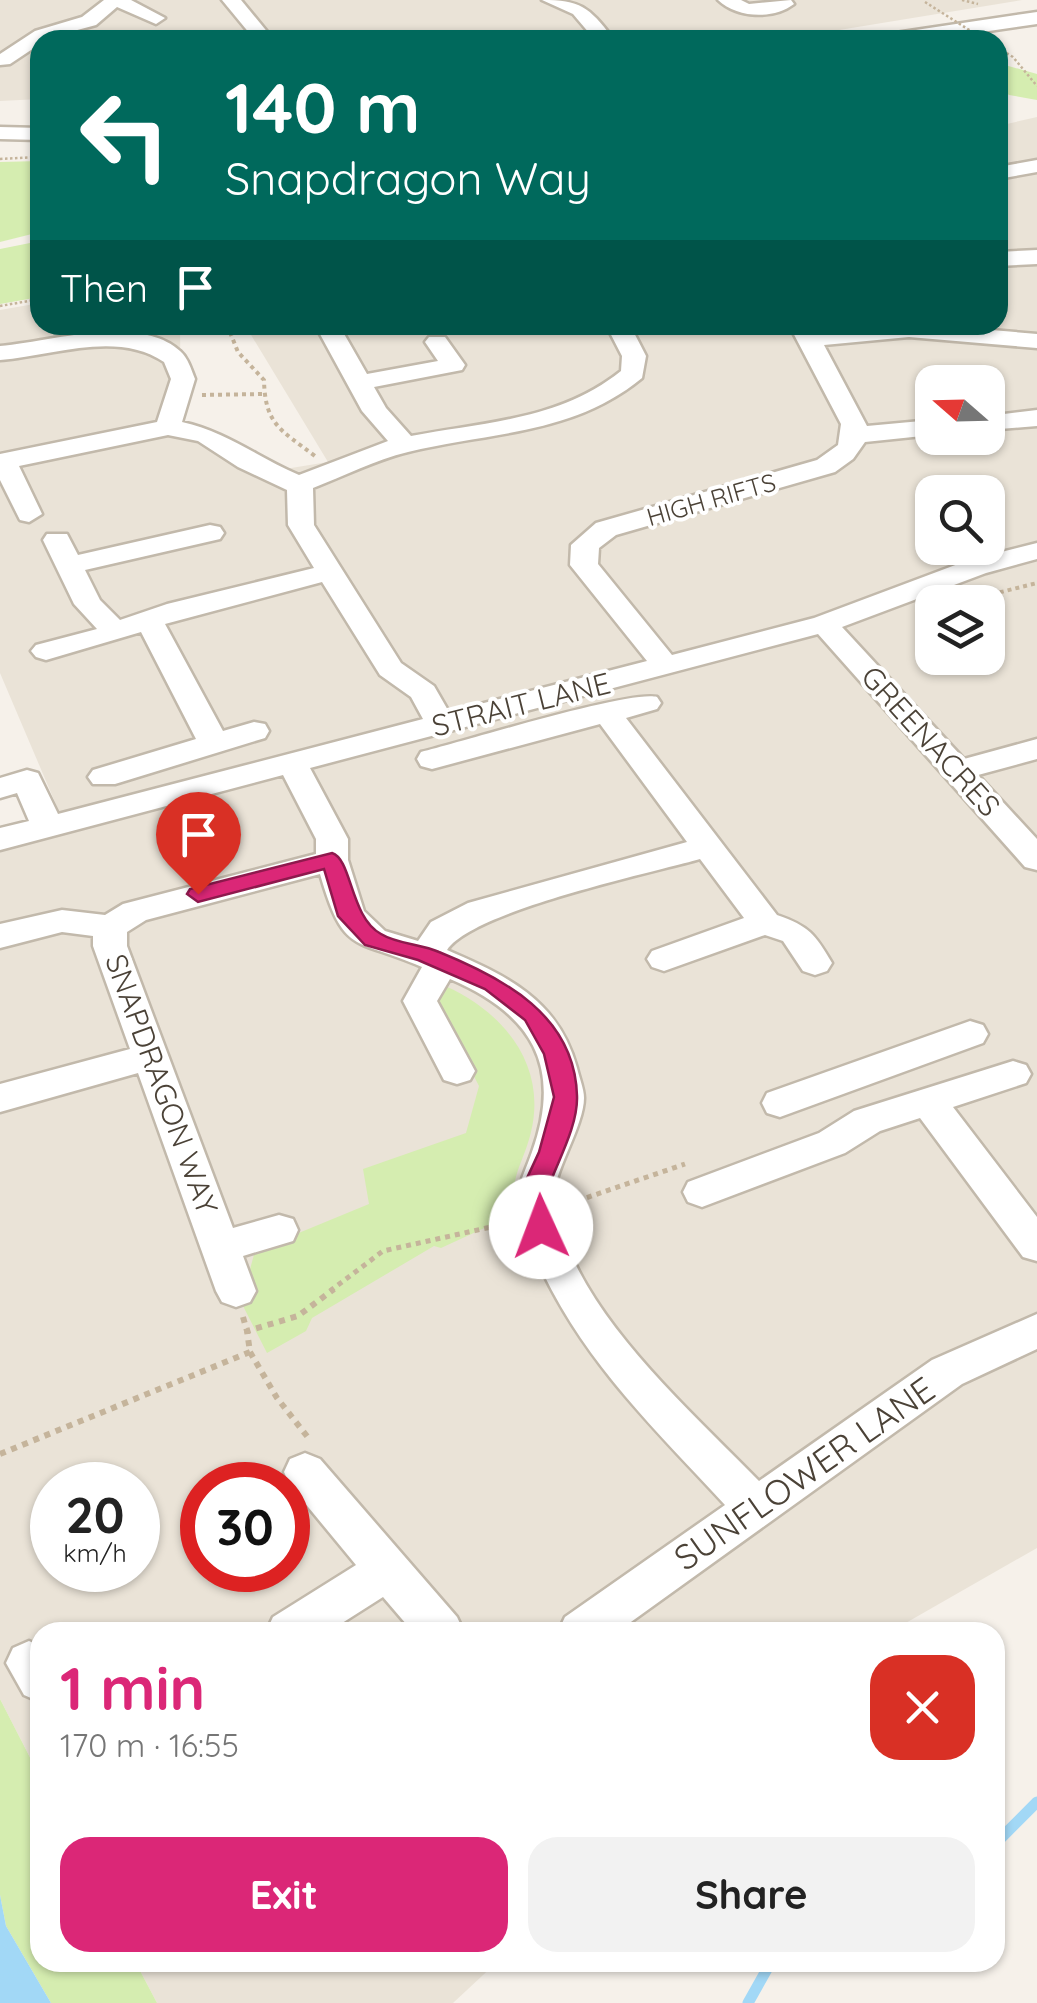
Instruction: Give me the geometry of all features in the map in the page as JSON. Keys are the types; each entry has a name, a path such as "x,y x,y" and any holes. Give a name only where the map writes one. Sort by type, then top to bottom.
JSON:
{"street":[{"path":"55,30 89,20 116,0 156,18"},
{"path":"231,0 256,30"},
{"path":"552,0 579,10 596,30"},
{"path":"727,0 746,10 785,4"},
{"path":"957,30 1037,18"},
{"path":"1,60 30,42"},
{"path":"1,60 30,63"},
{"path":"0,123 30,124"},
{"path":"0,133 30,134"},
{"path":"1008,171 1037,166"},
{"path":"1008,258 1037,256"},
{"path":"333,335 376,411 404,444"},
{"path":"29,514 2,462 168,427 206,435 248,462 299,485 404,444 544,420 592,404 617,390 634,373 634,356 623,335"},
{"path":"806,335 854,424 856,435 915,430"},
{"path":"1006,335 1037,341"},
{"path":"0,354 95,340 150,344 173,357 183,379 168,427"},
{"path":"360,383 453,365 437,342"},
{"path":"1005,421 1037,418"},
{"name":"HIGH RIFTS","path":"666,667 584,565 585,545 606,529 826,466 840,458 856,435"},
{"path":"299,485 303,497 301,524 390,669 423,692 441,724"},
{"path":"116,632 88,604 64,552 210,533"},
{"name":"STRAIT LANE","path":"0,839 824,624 976,567 1037,551"},
{"path":"46,651 177,610 330,572"},
{"path":"148,620 214,743"},
{"name":"GREENACRES","path":"824,624 1037,859"},
{"path":"432,758 646,702"},
{"path":"606,712 759,914 794,933 816,963"},
{"path":"104,776 254,731"},
{"path":"958,771 1037,748"},
{"path":"292,763 332,839 332,860 349,916 372,940 434,958 492,983 533,1015 556,1054 566,1097 551,1152 534,1189 543,1232 571,1289 613,1356 756,1507"},
{"path":"0,788 27,780 47,826"},
{"path":"457,1071 420,1001 443,930 480,911 708,846"},
{"name":"SNAPDRAGON WAY","path":"236,1290 110,946 110,928 135,912 332,860"},
{"path":"664,959 759,914"},
{"path":"0,936 62,921 110,928"},
{"path":"780,1103 970,1034"},
{"path":"0,1098 152,1056"},
{"path":"874,1069 900,1111 1037,1246"},
{"path":"702,1192 832,1144 900,1111 1013,1074"},
{"path":"222,1247 279,1230"},
{"name":"SUNFLOWER LANE","path":"594,1622 947,1372 1037,1331"},
{"path":"310,1477 433,1622"},
{"path":"304,1622 387,1570"}],"path":[{"path":"924,1 970,30"},
{"path":"1008,54 1037,86"},
{"path":"0,159 30,158"},
{"path":"0,306 30,301"},
{"path":"232,335 238,352 264,380 265,410 331,472"},
{"path":"180,394 264,394"},
{"path":"1005,592 1037,584"},
{"path":"247,1331 254,1365 325,1459 310,1469"},
{"path":"0,1454 250,1352"}],"shaded area":[{"path":"0,0 1022,0 839,30 30,30 30,100 0,101"},
{"path":"1037,117 1037,1548 908,1622 30,1622 30,1758 0,1699 0,851 66,828 0,673 0,310 30,305 30,335 180,335 181,421 285,469 328,462 251,335 1008,335 1008,124"},
{"path":"141,1972 486,1972 453,2003 157,2003"}],"green space":[{"path":"1008,66 1037,74 1037,100 1009,95"},
{"path":"30,161 30,234 0,242 0,162"},
{"path":"30,243 30,299 0,304 0,249"},
{"path":"438,983 460,993 499,1022 525,1060 534,1106 531,1132 515,1180 517,1213 441,1248 434,1246 312,1318 306,1331 267,1353 241,1302 255,1251 369,1204 363,1169 466,1133 479,1086 437,1005"},
{"path":"0,1699 30,1758 30,1967 6,1926 0,1895"},
{"path":"33,1972 141,1972 157,2003 51,2003"}],"water":[{"path":"0,1895 6,1926 51,2003 0,2003"}],"waterway":[{"path":"1005,1834 1037,1802"},
{"path":"748,2003 765,1972"}],"route":[{"path":"198,894 332,860 349,916 372,940 426,955 492,983 533,1015 556,1054 566,1097 551,1152 534,1189 541,1227"}]}
